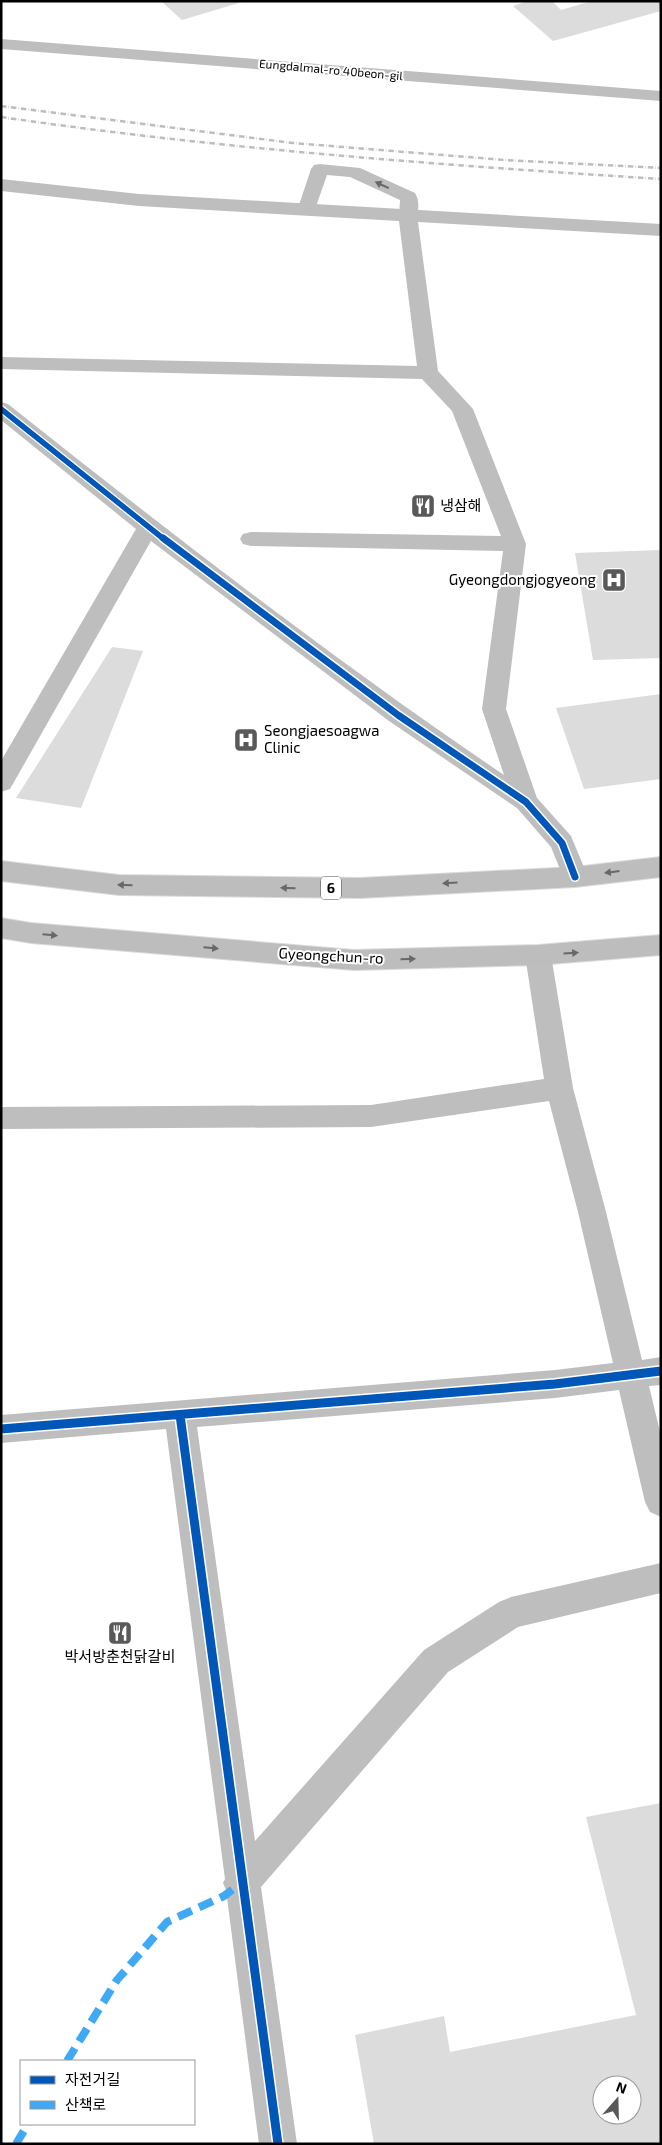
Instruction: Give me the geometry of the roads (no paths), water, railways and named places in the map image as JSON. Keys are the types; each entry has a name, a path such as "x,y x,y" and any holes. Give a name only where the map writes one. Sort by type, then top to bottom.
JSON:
{"main road":[{"name":"6","path":"1,871 119,885 360,888 575,877 661,866"},
{"name":"Gyeongchun-ro","path":"1,928 31,933 354,960 538,955 661,945"}],"street":[{"name":"Eungdalmal-ro 40beon-gil","path":"1,44 661,96"},
{"path":"1,185 139,200 408,217 661,230"},
{"path":"408,217 428,373 462,409 516,544 494,709 526,802"},
{"path":"1,364 428,373"},
{"path":"1,409 148,527 398,715 526,802 562,843 575,877"},
{"path":"1,783 148,527"},
{"path":"251,539 516,544"},
{"path":"538,955 559,1088 592,1212 629,1375 661,1502"},
{"path":"1,1118 371,1116 559,1088"},
{"path":"1,1430 555,1384 661,1371"},
{"path":"180,1415 241,1883 278,2144"},
{"path":"241,1883 436,1661 511,1613 661,1578"}],"lane":[{"path":"306,211 320,169 354,172 408,198 408,217"}],"railway":[{"path":"1,106 293,143 505,160 661,168"},
{"path":"1,117 165,138 330,155 661,179"}],"place":[{"name":"냉삼해","path":"423,506"},
{"name":"Gyeongdongjogyeong","path":"614,580"},
{"name":"Seongjaesoagwa Clinic","path":"246,740"},
{"name":"박서방춘천닭갈비","path":"120,1633"}]}
